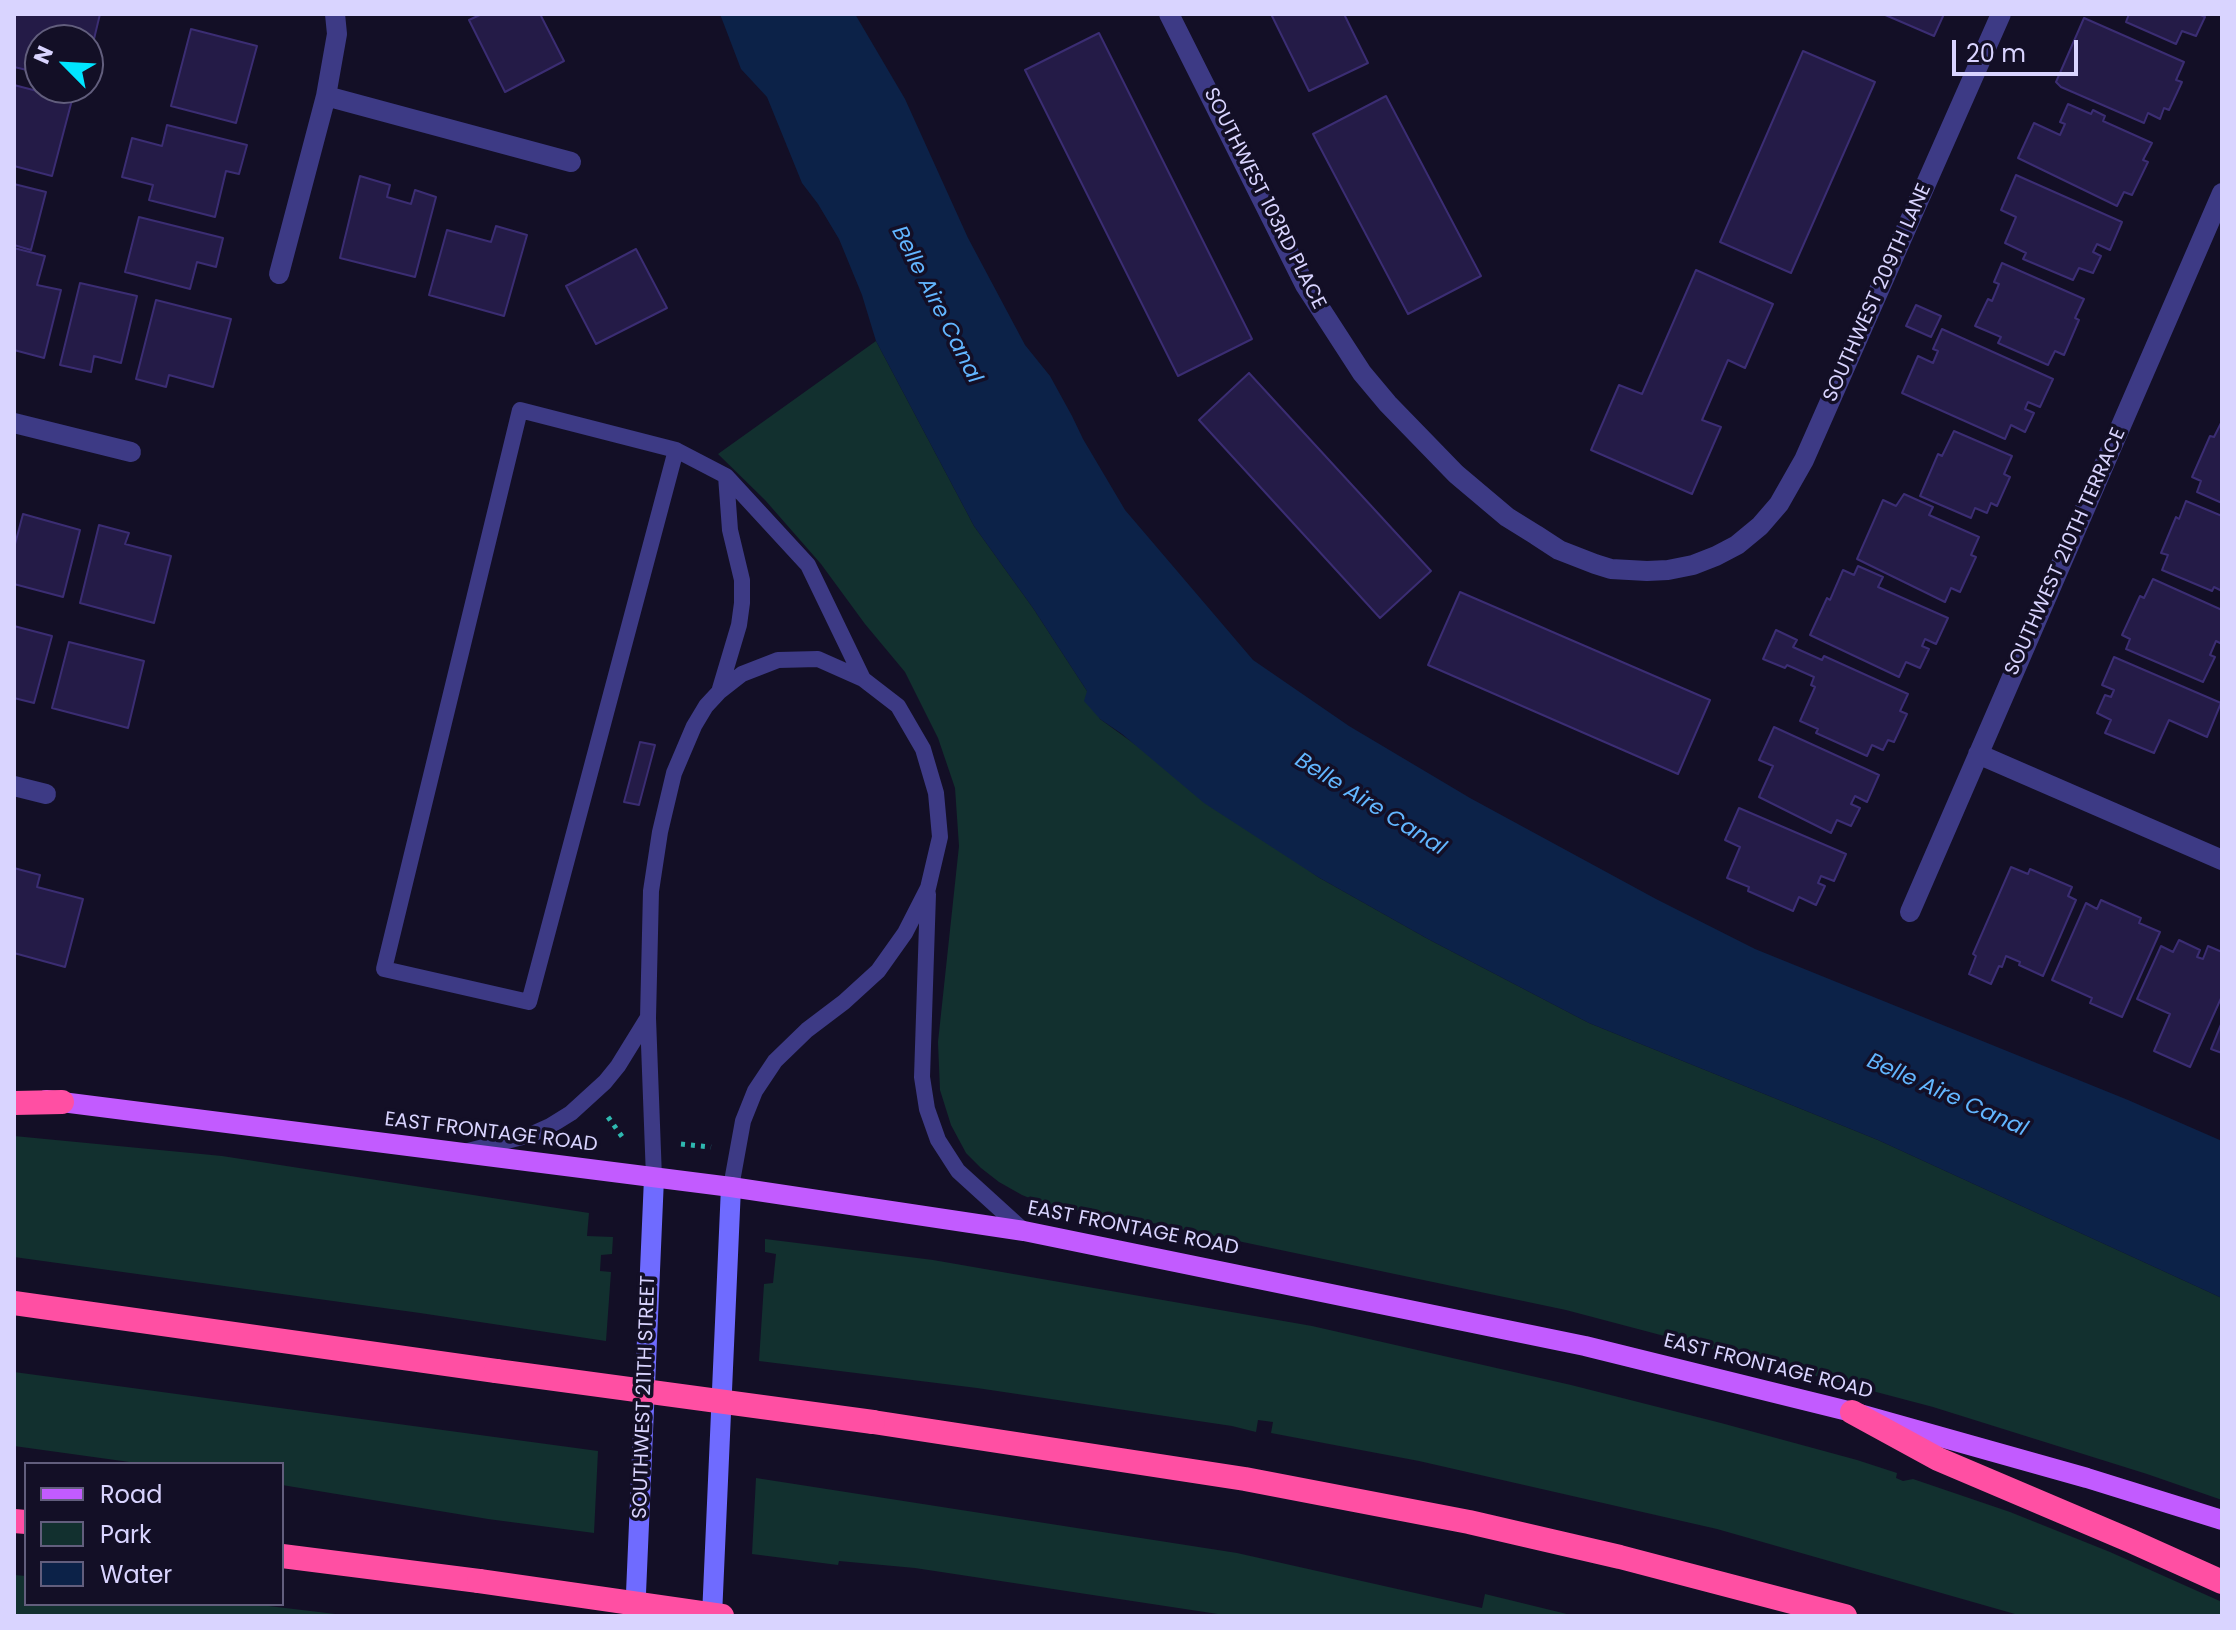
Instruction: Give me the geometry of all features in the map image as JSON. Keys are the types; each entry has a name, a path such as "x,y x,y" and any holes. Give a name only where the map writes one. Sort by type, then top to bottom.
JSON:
{"highway":[{"path":"14,1103 62,1102"},
{"path":"14,1303 873,1422 1245,1479 1455,1519 1620,1557 1845,1616"},
{"path":"1852,1412 1938,1459 2222,1582"},
{"path":"284,1556 722,1616"}],"main road":[{"name":"EAST FRONTAGE ROAD","path":"14,1094 731,1187 1024,1231 1585,1346 1852,1412 2087,1478 2222,1520"},
{"name":"SOUTHWEST 211TH STREET","path":"635,1616 654,1178"},
{"path":"712,1616 731,1187"}],"street":[{"path":"279,274 326,96 337,34 335,14"},
{"name":"SOUTHWEST 103RD PLACE","path":"1169,14 1305,285 1362,373 1433,453 1507,517 1559,550 1595,564 1628,571 1668,570 1693,565 1726,551"},
{"name":"SOUTHWEST 209TH LANE","path":"1726,551 1760,526 1792,484 2001,14"},
{"path":"326,96 571,162"},
{"name":"SOUTHWEST 210TH TERRACE","path":"1910,912 2222,193"},
{"path":"14,423 131,452"},
{"path":"1978,754 2222,860"},
{"path":"14,786 46,794"}],"lane":[{"path":"676,450 529,1002 384,969 520,410 676,450 726,476 808,565 863,679"},
{"path":"719,692 739,625 742,603 742,580 730,530 726,476"},
{"path":"654,1178 648,1018 651,891 660,832 674,773 694,726 719,692 742,674 778,660 818,659 863,679 898,706 923,749 936,793 940,837 928,888 922,1077 927,1109 938,1140 958,1171 1024,1231"},
{"path":"731,1187 743,1121 755,1091 775,1061 878,971 905,933 928,888"},
{"path":"460,1153 530,1135 571,1113 612,1074 648,1018"}],"path":[{"path":"605,1114 624,1139"},
{"path":"668,1143 718,1148"}],"green space":[{"path":"876,341 974,526 1033,608 1087,691 1100,719 1318,877 1428,939 1589,1023 1878,1140 2222,1298 2222,1500 1933,1407 1566,1310 1138,1220 1049,1206 1022,1195 981,1168 966,1153 951,1125 940,1090 938,1042 959,846 955,788 938,738 905,672 821,564 765,500 718,454"},
{"path":"14,1136 222,1156 589,1213 587,1236 613,1237 612,1254 601,1255 600,1271 611,1272 606,1341 14,1257"},
{"path":"765,1239 933,1260 1312,1326 1721,1423 1857,1460 1897,1473 1896,1478 1903,1481 1913,1479 2010,1512 2222,1602 2222,1616 2022,1616 1717,1529 1419,1461 1271,1433 1273,1422 1258,1420 1256,1432 977,1388 759,1361 764,1284 773,1283 776,1254 765,1252"},
{"path":"14,1372 598,1451 594,1533 284,1485 284,1462 130,1462 14,1446"},
{"path":"756,1478 1237,1553 1482,1608 1485,1594 1575,1616 1231,1616 915,1568 839,1561 838,1565 752,1554"},
{"path":"14,1575 24,1576 24,1606 269,1606 352,1616 14,1616"}],"water":[{"name":"Belle Aire Canal","path":"720,14 855,14 905,99 968,238 1025,345 1050,376 1125,510 1253,660 1349,726 1470,798 1755,949 2222,1141 2222,1298 1878,1140 1589,1023 1428,939 1318,877 1204,803 1100,719 1084,701 1087,691 1033,608 974,526 876,341 862,295 839,239 802,183 767,97 741,69"}],"building":[{"path":"14,14 100,14 98,24 24,24 24,69 14,67"},
{"path":"482,14 540,14 564,61 505,92 469,20"},
{"path":"1271,14 1344,14 1368,63 1309,91"},
{"path":"1883,14 1944,14 1934,36"},
{"path":"2129,14 2198,14 2205,17 2196,36 2182,31 2176,44 2126,22"},
{"path":"2084,18 2184,62 2176,80 2182,82 2169,110 2164,108 2160,119 2148,113 2144,123 2061,87 2056,82"},
{"path":"191,29 257,46 236,123 171,106"},
{"path":"1099,33 1252,339 1178,376 1025,70"},
{"path":"1803,51 1875,82 1791,273 1720,242"},
{"path":"14,85 24,88 24,104 71,104 52,176 14,166"},
{"path":"1386,96 1481,276 1408,314 1313,134"},
{"path":"2068,104 2091,114 2093,110 2105,116 2103,121 2152,143 2143,160 2148,162 2132,195 2124,192 2117,206 2018,158 2034,123 2060,135 2065,124 2060,122"},
{"path":"167,125 247,145 239,174 226,171 215,217 149,200 153,185 122,177 132,138 162,146"},
{"path":"2016,175 2122,222 2110,250 2097,244 2093,252 2101,256 2093,273 2079,268 2073,280 2023,259 2026,253 2005,243 2016,217 2001,210"},
{"path":"360,176 390,185 387,197 411,204 415,190 436,197 415,277 340,258"},
{"path":"14,184 46,192 31,250 14,245"},
{"path":"139,217 223,238 216,267 197,262 190,289 125,272"},
{"path":"496,226 527,235 504,316 429,295 447,230 491,242"},
{"path":"14,248 45,256 37,285 61,290 44,358 14,350"},
{"path":"636,249 667,308 596,344 566,286"},
{"path":"2002,263 2084,299 2064,355 2055,351 2048,365 1998,343 2001,337 1975,326 1988,299 1992,301 1999,284 1994,282"},
{"path":"1696,270 1773,304 1745,368 1728,360 1702,420 1721,427 1692,494 1591,450 1619,385 1642,394"},
{"path":"80,283 137,296 121,363 94,356 91,372 60,365"},
{"path":"156,300 231,319 213,387 169,375 166,387 136,379"},
{"path":"1916,305 1941,316 1931,337 1906,326"},
{"path":"1942,329 2053,379 2040,407 2028,402 2025,409 2034,413 2025,432 2011,425 2005,439 1902,393 1918,356 1933,363 1938,351 1933,349"},
{"path":"1249,373 1431,571 1380,618 1199,420"},
{"path":"2222,421 2222,503 2197,492 2201,481 2192,477 2210,436 2214,437"},
{"path":"1954,431 2012,456 2004,474 2010,477 1997,506 1991,503 1987,513 1975,508 1971,518 1920,496 1938,454 1942,456"},
{"path":"1904,494 1933,507 1929,515 1979,537 1971,555 1976,557 1960,592 1951,588 1945,602 1857,559 1883,500 1896,506"},
{"path":"2186,501 2222,516 2222,591 2214,587 2212,591 2162,570 2168,555 2161,553"},
{"path":"23,514 80,530 63,597 14,584 14,548"},
{"path":"99,525 129,533 125,544 171,556 154,623 80,603"},
{"path":"1858,566 1883,577 1878,587 1948,618 1936,644 1925,639 1922,646 1929,649 1920,668 1906,662 1899,677 1810,635 1843,570 1854,575"},
{"path":"2153,579 2222,610 2222,644 2216,641 2210,655 2215,657 2203,682 2126,649 2130,639 2122,635 2140,596 2144,598"},
{"path":"1460,592 1710,700 1678,774 1428,665"},
{"path":"14,626 52,636 34,703 14,698"},
{"path":"1776,630 1797,640 1793,647 1822,660 1824,656 1908,694 1900,711 1907,714 1894,742 1888,740 1883,750 1872,745 1867,756 1816,733 1818,729 1800,721 1815,687 1811,685 1814,677 1763,659"},
{"path":"69,642 144,661 128,728 52,708"},
{"path":"2114,657 2221,703 2207,737 2169,720 2154,753 2105,733 2111,720 2097,713 2105,695 2111,697 2114,690 2102,685"},
{"path":"1774,727 1879,775 1867,802 1855,796 1851,804 1860,808 1851,826 1837,820 1831,833 1759,797 1773,766 1759,760"},
{"path":"640,742 655,745 639,805 624,802"},
{"path":"1739,808 1846,854 1834,881 1821,876 1818,883 1825,886 1816,905 1799,897 1793,911 1727,878 1740,847 1725,840"},
{"path":"2011,867 2028,874 2030,869 2072,887 2068,896 2076,900 2043,976 2006,956 1991,984 1969,974 1976,956 1973,954"},
{"path":"14,868 40,875 37,887 83,899 65,967 14,953"},
{"path":"2101,900 2141,918 2139,923 2160,932 2122,1017 2090,1003 2092,998 2052,980 2086,903 2097,909"},
{"path":"2179,940 2200,950 2197,957 2203,959 2208,946 2222,952 2222,996 2190,1067 2154,1051 2170,1014 2137,999 2161,946 2173,952"},
{"path":"2222,1022 2222,1053 2211,1049"}]}
